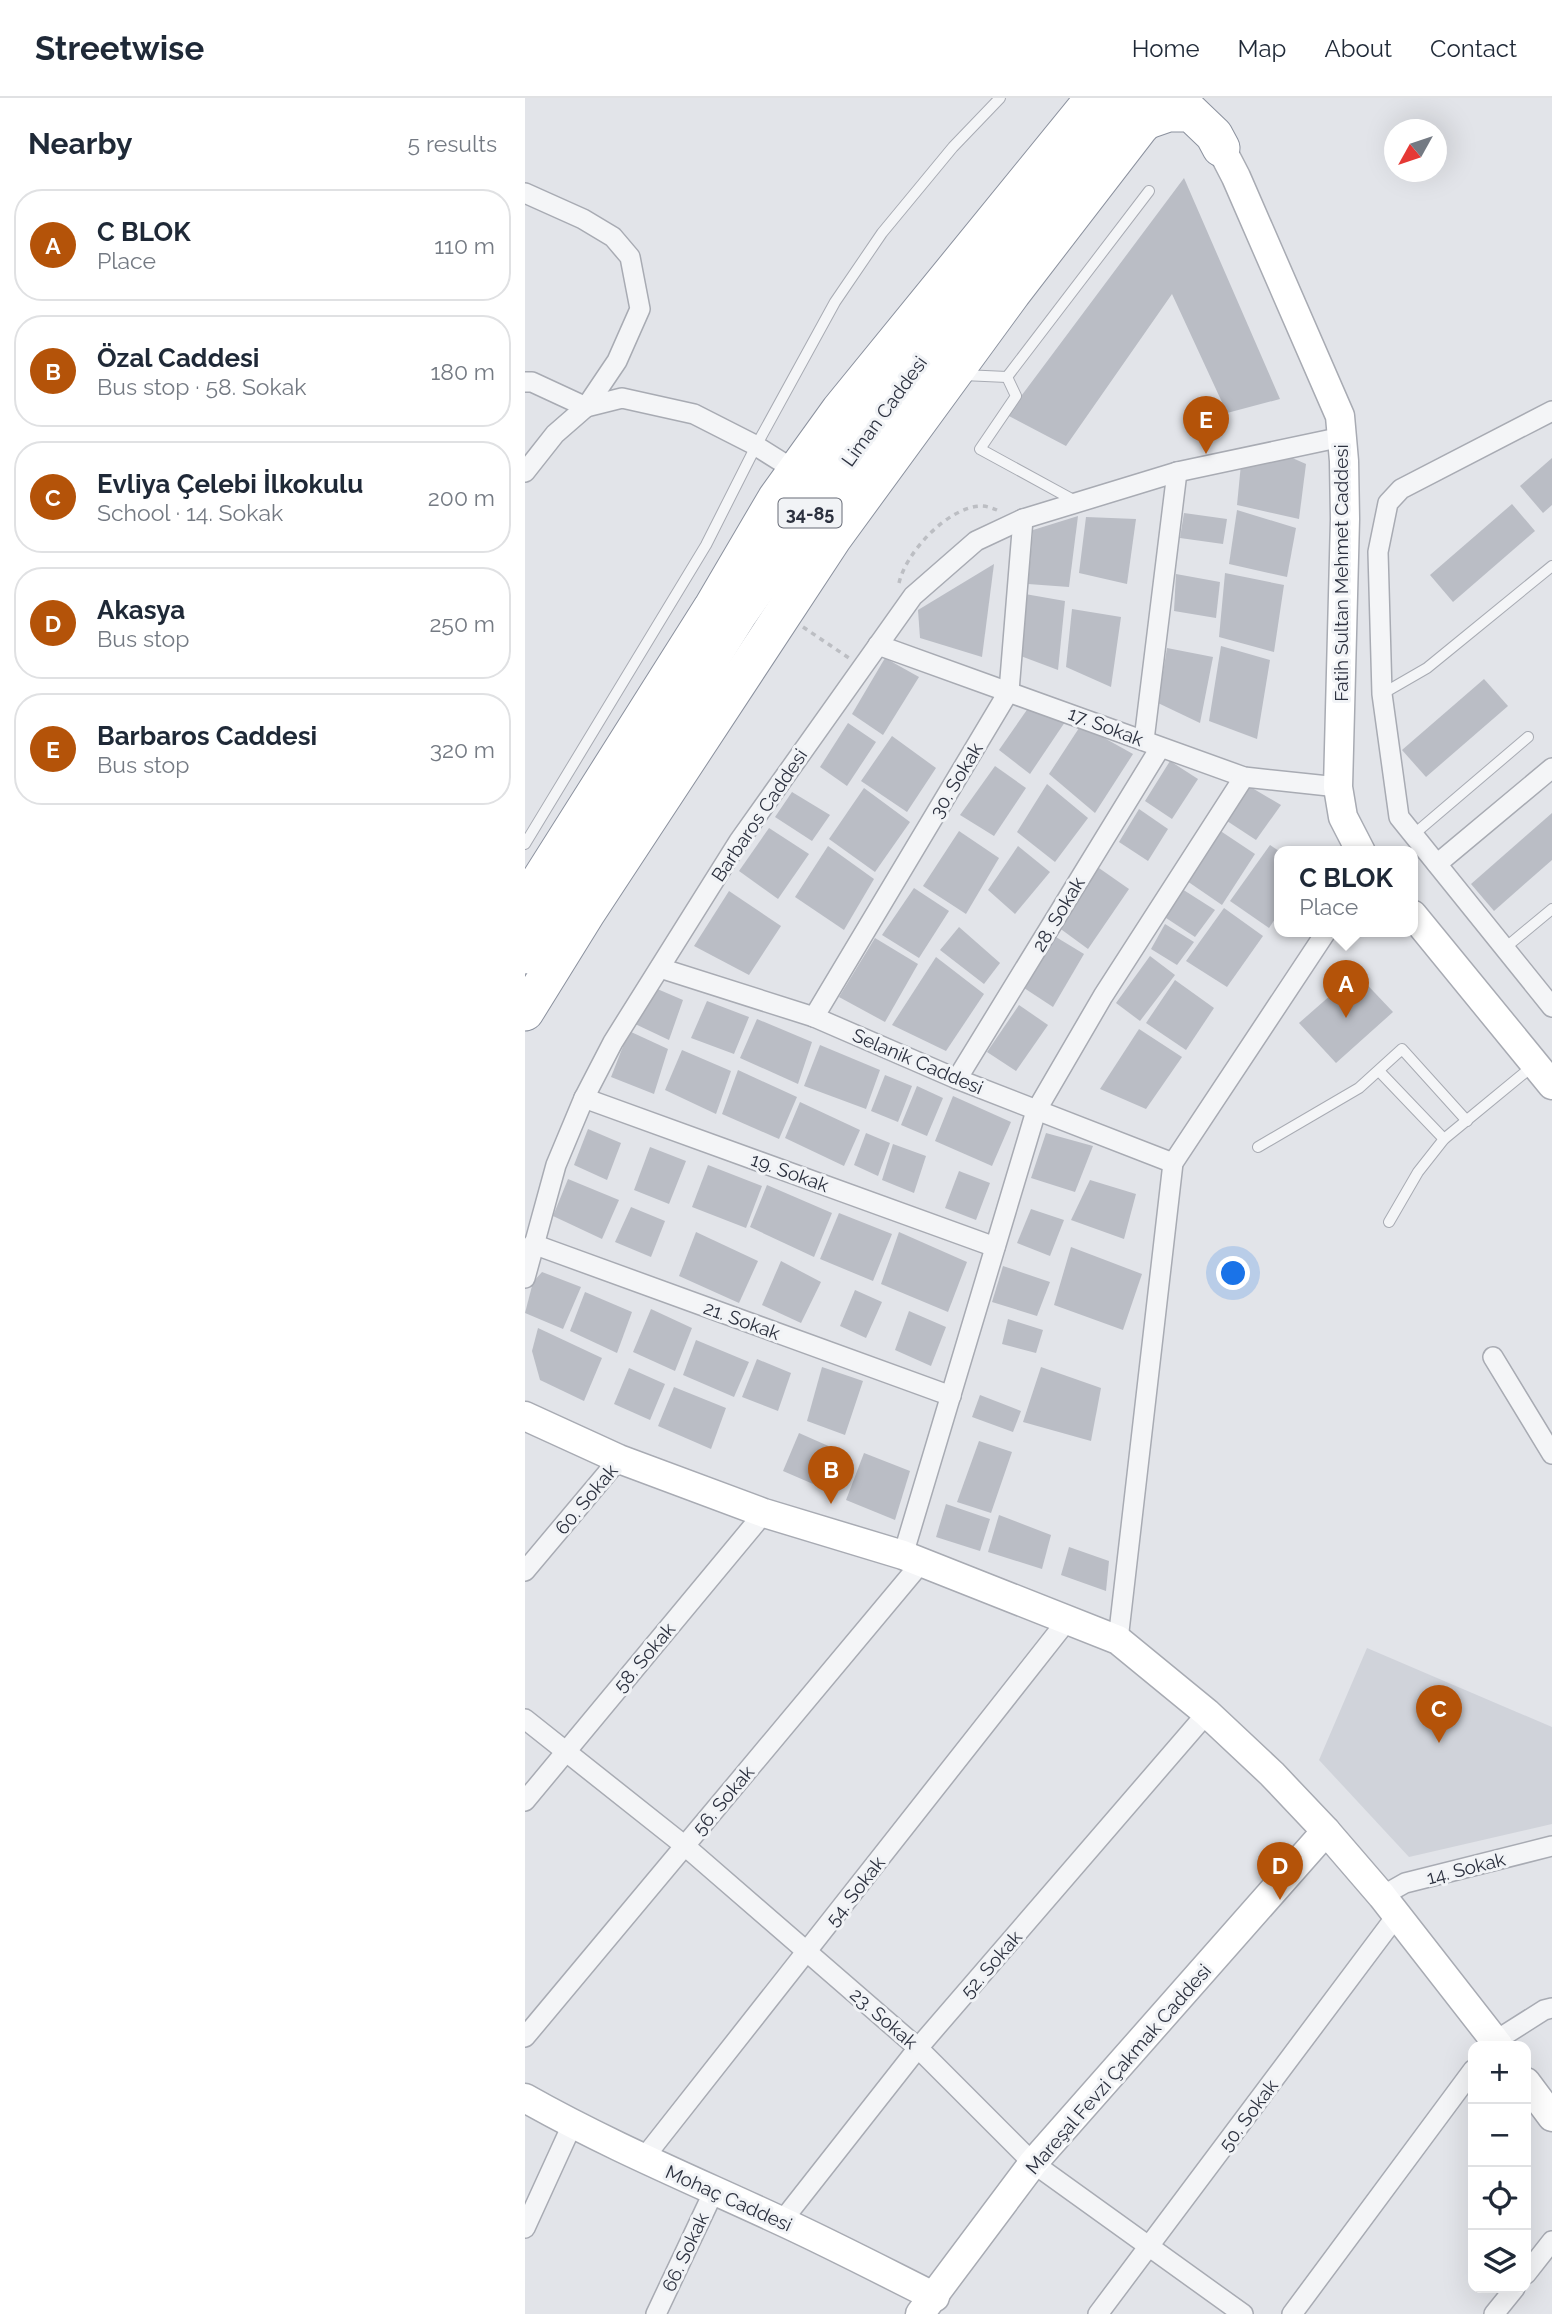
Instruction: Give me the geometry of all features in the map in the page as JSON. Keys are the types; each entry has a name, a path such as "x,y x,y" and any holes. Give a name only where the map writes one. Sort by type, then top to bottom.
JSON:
{"highway":[{"path":"840,410 881,337 1061,98"},
{"name":"Liman Caddesi","path":"525,904 712,608 776,499 840,410 1094,98"},
{"path":"1207,98 1221,148"},
{"path":"525,1013 587,912 833,538 1148,106 1168,113 1191,113 1214,135 1221,148"},
{"name":"Liman Caddesi","path":"525,954 739,613 977,282 1148,106"}],"street":[{"name":"Fatih Sultan Mehmet Caddesi","path":"1221,148 1340,416 1345,519 1338,787 1343,817 1358,846"},
{"path":"525,193 583,219 613,237 630,257 640,309 617,361 586,407 555,434 525,472"},
{"path":"527,380 586,407 622,398 694,414 756,446 796,471"},
{"path":"1552,411 1401,489 1388,503 1378,552 1382,694 1399,817 1552,1007"},
{"name":"Barbaros Caddesi","path":"525,1278 556,1165 584,1098 613,1042 739,841 913,596 976,541 1023,519 1177,472 1342,437"},
{"name":"28. Sokak","path":"957,1079 1152,744 1177,472"},
{"name":"30. Sokak","path":"814,1017 1009,691 1023,519"},
{"name":"17. Sokak","path":"878,645 1244,777 1338,787"},
{"path":"1437,864 1552,768"},
{"path":"912,1559 951,1396 1036,1111 1103,996 1244,777"},
{"path":"1418,922 1543,1075"},
{"path":"1118,1640 1173,1163 1323,937"},
{"name":"Selanik Caddesi","path":"660,968 814,1017 957,1079 1173,1163"},
{"name":"19. Sokak","path":"584,1098 995,1247"},
{"name":"21. Sokak","path":"533,1244 951,1396"},
{"path":"1493,1357 1552,1454"},
{"path":"525,1416 619,1459 764,1513 912,1559 1066,1622 1118,1640 1207,1713 1272,1774 1389,1905 1493,2041"},
{"name":"60. Sokak","path":"525,1571 619,1459"},
{"name":"58. Sokak","path":"525,1801 764,1513"},
{"name":"56. Sokak","path":"525,2037 685,1846 912,1559"},
{"name":"54. Sokak","path":"643,2159 1066,1622"},
{"name":"52. Sokak","path":"782,2221 918,2048 1207,1713"},
{"name":"23. Sokak","path":"525,1719 685,1846 918,2048 1034,2164 1243,2314"},
{"name":"Mareşal Fevzi Çakmak Caddesi","path":"927,2305 1034,2164 1326,1832"},
{"name":"14. Sokak","path":"1389,1905 1405,1884 1552,1846"},
{"name":"50. Sokak","path":"1098,2314 1149,2248 1389,1905"},
{"path":"1499,2041 1544,2010 1552,2008"},
{"path":"1292,2314 1468,2077"},
{"path":"1531,2089 1552,2117"},
{"name":"Mohaç Caddesi","path":"525,2098 572,2125 643,2159 782,2221 927,2305"},
{"path":"525,2228 572,2125"},
{"name":"66. Sokak","path":"656,2314 714,2191"},
{"path":"1531,2268 1552,2241"},
{"path":"1494,2314 1511,2293"}],"lane":[{"path":"525,844 706,545 756,446 835,302 881,233 953,147 1000,98"},
{"path":"1007,377 1149,191"},
{"path":"951,375 1007,377"},
{"path":"1007,377 1016,396 980,449 1077,502"},
{"path":"1382,694 1427,668 1552,566"},
{"path":"1413,835 1528,737"},
{"path":"1505,948 1552,909"},
{"path":"1258,1147 1359,1088 1402,1049 1467,1121"},
{"path":"1380,1070 1444,1139"},
{"path":"1389,1222 1418,1172 1444,1139 1467,1121 1543,1075"}],"path":[{"path":"904,610 898,591 901,574 940,523 961,511 983,506 1023,519"},
{"path":"783,614 863,667"}],"shaded area":[{"path":"1367,1648 1552,1727 1552,1824 1409,1857 1319,1760"}],"building":[{"path":"1184,178 1280,399 1227,413 1172,294 1066,446 1007,415"},
{"path":"1281,453 1306,464 1299,519 1237,505 1241,464"},
{"path":"1552,458 1552,505 1543,513 1520,486"},
{"path":"1512,504 1535,531 1453,602 1430,575"},
{"path":"1237,510 1296,528 1287,577 1229,564"},
{"path":"1184,513 1227,519 1223,544 1180,538"},
{"path":"1078,516 1069,587 1028,584 1033,530"},
{"path":"1086,517 1136,519 1127,584 1079,573"},
{"path":"994,564 982,657 920,638 918,610"},
{"path":"1225,573 1284,585 1274,652 1219,637"},
{"path":"1176,574 1220,582 1216,618 1174,611"},
{"path":"1025,594 1065,601 1058,670 1018,655"},
{"path":"1072,609 1121,617 1111,687 1066,667"},
{"path":"1221,646 1270,660 1257,739 1209,721"},
{"path":"1167,648 1213,657 1200,723 1158,703"},
{"path":"885,658 919,677 883,735 852,714"},
{"path":"1484,679 1508,706 1426,777 1402,750"},
{"path":"1031,704 1065,722 1030,774 999,750"},
{"path":"848,723 876,742 847,786 820,767"},
{"path":"1081,725 1133,754 1095,813 1049,774"},
{"path":"892,736 936,768 907,812 861,781"},
{"path":"1170,761 1198,779 1172,819 1145,801"},
{"path":"995,766 1026,788 994,836 960,815"},
{"path":"1047,784 1088,818 1055,862 1017,832"},
{"path":"1247,785 1281,805 1256,840 1224,819"},
{"path":"864,788 910,822 875,872 829,839"},
{"path":"792,792 830,815 812,841 775,817"},
{"path":"1139,809 1168,829 1148,861 1119,842"},
{"path":"1552,813 1552,860 1494,911 1471,884"},
{"path":"769,828 809,854 778,899 739,871"},
{"path":"1219,830 1255,854 1222,905 1187,881"},
{"path":"959,831 999,858 966,914 923,886"},
{"path":"1270,845 1274,848 1274,920 1269,928 1230,901"},
{"path":"828,846 874,879 844,930 795,897"},
{"path":"1018,846 1050,872 1015,914 988,890"},
{"path":"1096,866 1129,889 1088,949 1058,927"},
{"path":"914,888 949,911 919,958 882,935"},
{"path":"1182,889 1215,910 1195,937 1163,916"},
{"path":"729,891 781,926 749,975 694,946"},
{"path":"1224,908 1263,936 1227,987 1186,961"},
{"path":"1165,924 1194,942 1177,965 1151,949"},
{"path":"959,927 1000,963 984,984 940,950"},
{"path":"1051,934 1084,954 1053,1007 1021,986"},
{"path":"875,938 918,964 885,1022 839,997"},
{"path":"1150,956 1175,975 1140,1021 1116,1003"},
{"path":"936,957 984,994 946,1051 892,1025"},
{"path":"1356,973 1393,1012 1336,1063 1299,1023"},
{"path":"1175,980 1214,1008 1186,1050 1146,1023"},
{"path":"655,988 683,1000 669,1040 633,1023"},
{"path":"707,1001 749,1017 734,1054 691,1038"},
{"path":"1019,1005 1048,1025 1016,1071 987,1052"},
{"path":"757,1019 812,1042 798,1084 740,1058"},
{"path":"1139,1029 1182,1057 1146,1109 1100,1089"},
{"path":"629,1031 668,1049 654,1094 611,1077"},
{"path":"820,1045 880,1070 866,1109 804,1086"},
{"path":"682,1050 731,1071 716,1114 665,1090"},
{"path":"738,1070 797,1097 779,1139 722,1114"},
{"path":"885,1075 912,1086 898,1122 871,1111"},
{"path":"917,1086 943,1098 927,1136 901,1125"},
{"path":"953,1096 1011,1122 992,1166 935,1141"},
{"path":"800,1102 860,1130 844,1166 785,1138"},
{"path":"588,1129 621,1143 607,1180 574,1165"},
{"path":"866,1133 890,1143 878,1176 854,1165"},
{"path":"1046,1133 1093,1146 1075,1192 1031,1178"},
{"path":"893,1144 926,1156 914,1193 882,1180"},
{"path":"650,1147 686,1161 669,1204 634,1190"},
{"path":"708,1165 762,1186 746,1228 692,1207"},
{"path":"959,1171 990,1183 976,1220 945,1208"},
{"path":"568,1179 619,1200 602,1239 553,1216"},
{"path":"1090,1180 1136,1194 1124,1239 1071,1220"},
{"path":"767,1185 832,1213 814,1257 750,1227"},
{"path":"631,1207 665,1221 651,1257 615,1242"},
{"path":"1031,1209 1064,1220 1050,1256 1017,1243"},
{"path":"839,1213 892,1234 873,1281 820,1259"},
{"path":"696,1232 758,1261 739,1303 679,1276"},
{"path":"899,1232 967,1262 948,1312 881,1284"},
{"path":"1071,1247 1142,1274 1123,1330 1054,1305"},
{"path":"781,1261 821,1282 801,1323 762,1305"},
{"path":"1003,1266 1050,1282 1037,1316 992,1302"},
{"path":"542,1272 581,1287 563,1329 525,1313 533,1282"},
{"path":"855,1290 882,1302 866,1338 840,1326"},
{"path":"585,1292 632,1312 617,1353 570,1331"},
{"path":"651,1309 692,1328 675,1371 633,1352"},
{"path":"909,1311 946,1327 931,1366 895,1350"},
{"path":"1008,1319 1043,1330 1036,1353 1002,1344"},
{"path":"538,1328 602,1358 584,1401 540,1380 532,1351"},
{"path":"696,1340 749,1362 734,1397 683,1375"},
{"path":"757,1359 791,1373 778,1411 742,1397"},
{"path":"822,1367 863,1381 845,1435 807,1421"},
{"path":"1041,1367 1101,1388 1091,1441 1023,1422"},
{"path":"629,1368 665,1384 650,1420 614,1404"},
{"path":"674,1387 726,1408 711,1449 658,1426"},
{"path":"980,1395 1021,1411 1013,1432 972,1417"},
{"path":"799,1433 842,1452 827,1490 783,1471"},
{"path":"979,1441 1012,1452 991,1513 957,1502"},
{"path":"864,1453 910,1471 895,1520 846,1500"},
{"path":"946,1504 990,1519 980,1551 936,1537"},
{"path":"999,1515 1051,1535 1042,1569 988,1552"},
{"path":"1069,1547 1109,1561 1106,1591 1061,1575"}],"place":[{"name":"Barbaros Caddesi","path":"1206,454"},
{"name":"C BLOK","path":"1346,1018"},
{"name":"Özal Caddesi","path":"831,1504"},
{"name":"Evliya Çelebi İlkokulu","path":"1439,1743"},
{"name":"Akasya","path":"1280,1900"}]}
